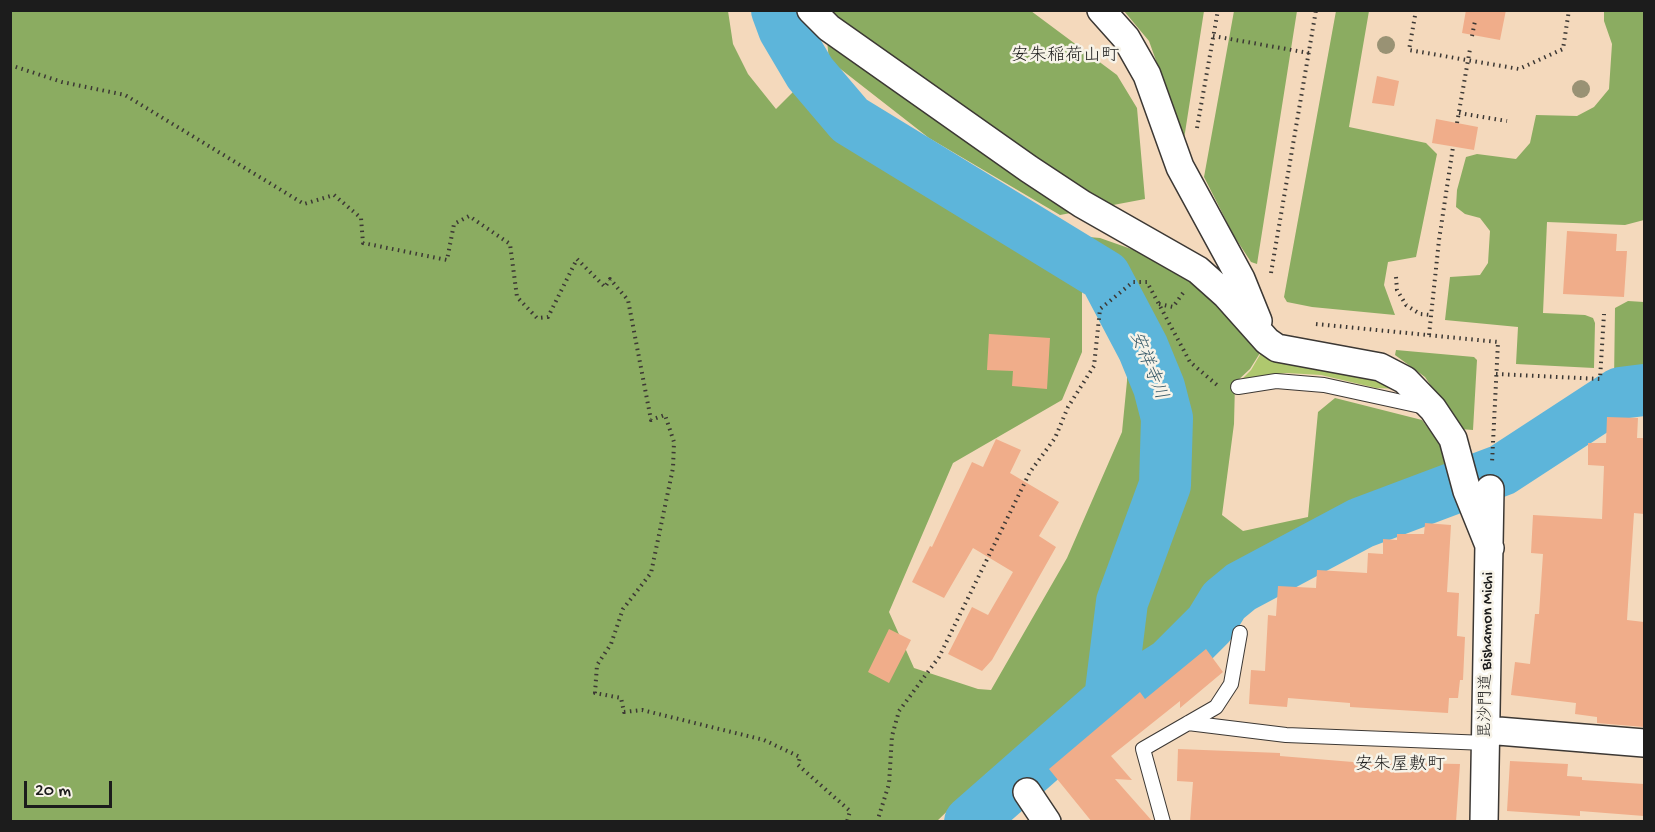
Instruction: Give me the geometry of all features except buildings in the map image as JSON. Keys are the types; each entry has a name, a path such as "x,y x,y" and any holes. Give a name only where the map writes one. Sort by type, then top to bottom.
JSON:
{"street":[{"name":"毘沙門道 Bishamon Michi","path":"811,10 829,28 1029,170 1082,204 1198,270 1263,333 1267,341 1277,348 1380,367 1395,373 1419,392 1433,409 1452,440 1474,486 1490,548 1484,822"},
{"path":"1101,10 1126,38 1147,75 1180,167 1251,297 1263,333"},
{"path":"1486,736 1644,743"},
{"path":"1027,792 1047,822"}],"lane":[{"path":"1238,387 1276,381 1324,385 1433,409"},
{"path":"1163,822 1143,749 1216,707 1231,684 1240,633"},
{"path":"1188,723 1286,735 1486,736"}],"path":[{"path":"1196,138 1218,10"},
{"path":"1271,273 1316,10"},
{"path":"1416,10 1409,50 1519,69 1563,49 1569,10"},
{"path":"1472,36 1475,21"},
{"path":"1213,36 1309,53"},
{"path":"1457,123 1470,49"},
{"path":"10,65 62,82 125,95 304,204 334,195 361,218 363,243 447,260 453,224 469,216 510,244 518,297 537,318 548,317 577,259 605,286 610,279 628,300 651,420 665,415 674,442 673,468 651,573 623,609 612,644 597,665 595,693 621,698 624,712 642,710 764,740 800,757 798,765 850,811 847,822"},
{"path":"1459,113 1508,121"},
{"path":"1429,335 1453,147"},
{"path":"1396,277 1397,290 1406,305 1420,314 1431,315"},
{"path":"877,822 890,784 892,736 899,711 939,657 1030,472 1055,438 1068,407 1094,366 1100,309 1133,282 1147,282 1190,362 1216,385 1238,387"},
{"path":"1496,374 1600,379 1604,314"},
{"path":"1311,323 1498,342 1492,459"}],"green space":[{"path":"10,11 728,11 733,44 748,74 776,109 800,85 875,165 1082,289 1082,352 1062,400 953,463 889,612 914,668 978,689 991,690 1067,558 1122,432 1127,381 1127,295 1078,236 1100,238 1171,263 1231,319 1254,343 1260,353 1250,369 1235,383 1234,424 1222,515 1243,531 1308,517 1318,412 1335,398 1422,420 1443,448 1450,481 1353,517 1237,572 1216,587 1203,615 1180,646 1088,698 986,774 937,821 11,821"},
{"path":"824,11 1031,11 1117,75 1137,108 1145,199 1060,215 929,138 829,60"},
{"path":"1124,11 1204,11 1184,139 1149,41"},
{"path":"1234,11 1297,11 1257,264 1251,262 1234,236 1204,177"},
{"path":"1336,11 1369,11 1349,127 1426,143 1437,154 1416,257 1388,262 1384,285 1395,315 1312,307 1287,302 1284,297"},
{"path":"1604,11 1644,11 1644,220 1625,225 1547,222 1543,313 1585,315 1593,318 1595,323 1594,368 1516,364 1518,327 1445,320 1450,277 1480,275 1488,263 1490,231 1480,218 1465,214 1456,207 1457,190 1466,157 1477,154 1516,159 1530,143 1536,115 1577,116 1594,107 1609,89 1612,44 1604,21"},
{"path":"1628,301 1644,302 1643,374 1614,381 1615,308"},
{"path":"1396,350 1474,357 1477,360 1473,430 1460,429 1425,377 1395,355"},
{"path":"1261,353 1342,367 1401,389 1376,388 1321,375 1286,373 1242,379 1251,370"}],"waterway":[{"name":"安祥寺川","path":"777,10 784,29 810,73 850,120 1105,276 1143,348 1159,387 1167,418 1165,485 1122,602 1110,699 970,822"},
{"path":"1110,699 1130,681 1151,676 1170,664 1210,624 1224,601 1241,587 1361,523 1502,470 1620,393 1644,390"}],"district":[{"name":"安朱稲荷山町","path":"1065,57"},
{"name":"安朱屋敷町","path":"1400,766"}]}
